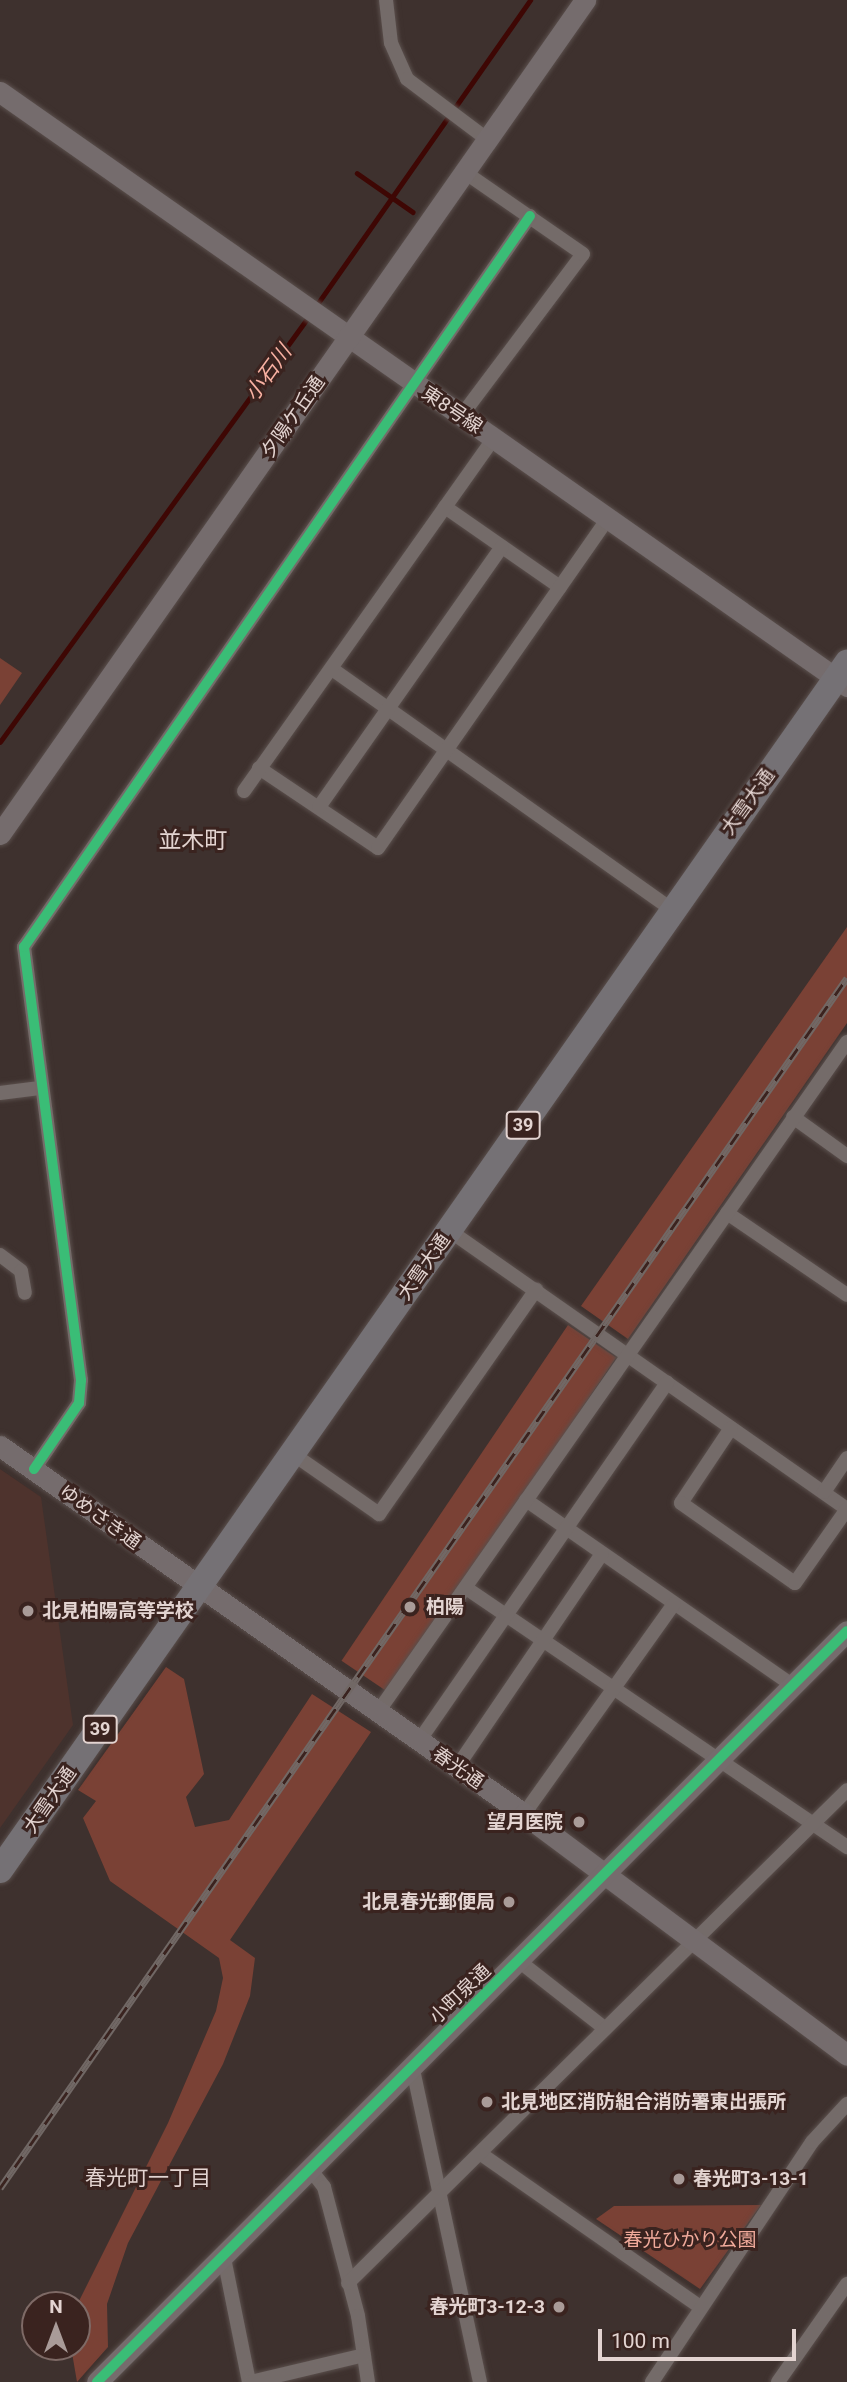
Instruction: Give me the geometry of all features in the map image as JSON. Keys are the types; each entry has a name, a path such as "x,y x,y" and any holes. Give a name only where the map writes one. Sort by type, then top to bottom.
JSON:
{"highway":[{"name":"大雪大通","path":"0,1870 450,1231 671,909 845,677"}],"street":[{"path":"386,0 398,63 421,92 487,139"},
{"name":"夕陽ケ丘通","path":"0,834 585,0"},
{"name":"東8号線","path":"0,92 348,339 462,415 606,521 845,677"},
{"path":"462,415 583,254 463,172"},
{"path":"34,1469 79,1403 81,1380 22,969 33,931 530,216"},
{"path":"244,791 493,439"},
{"path":"445,507 560,587"},
{"path":"259,768 378,848 606,521"},
{"path":"319,807 502,547"},
{"path":"332,668 671,909"},
{"path":"378,1712 793,1117 846,1047"},
{"path":"0,1093 40,1088"},
{"path":"793,1117 847,1156"},
{"path":"727,1213 847,1295"},
{"path":"450,1231 847,1509 795,1583 681,1503 730,1429"},
{"path":"0,1255 21,1271 25,1293"},
{"path":"293,1454 379,1514 536,1290"},
{"path":"419,1741 667,1383"},
{"name":"ゆめさき通","path":"0,1446 200,1588"},
{"path":"824,1492 847,1458"},
{"path":"526,1500 792,1685"},
{"path":"457,1767 602,1554"},
{"name":"春光通","path":"200,1588 524,1814 847,2054"},
{"path":"466,1588 611,1690 847,1847"},
{"path":"524,1814 674,1604"},
{"name":"小町泉通","path":"97,2382 847,1631"},
{"path":"348,2283 847,1790"},
{"path":"519,1962 604,2028"},
{"path":"412,2065 480,2382"},
{"path":"652,2382 699,2306 812,2143 847,2104"},
{"path":"481,2154 699,2306"},
{"path":"310,2169 324,2187 348,2283 368,2382"},
{"path":"223,2253 250,2382 302,2376 364,2355"},
{"path":"782,2380 847,2284"}],"shaded area":[{"name":"北見柏陽高等学校","path":"0,1469 41,1497 73,1725 0,1828"}],"green space":[{"path":"0,658 22,673 0,705"},
{"path":"847,927 847,1023 628,1339 581,1306"},
{"path":"568,1325 616,1357 390,1693 342,1661"},
{"path":"166,1667 184,1679 204,1774 186,1797 195,1827 229,1820 312,1694 371,1732 230,1940 255,1958 250,1996 223,2064 128,2243 107,2304 108,2347 77,2382 73,2361 91,2361 91,2291 84,2291 168,2123 216,2011 223,1978 219,1958 110,1881 83,1818 96,1801 78,1790"},
{"name":"春光ひかり公園","path":"761,2205 700,2289 596,2219 614,2206"}],"waterway":[{"name":"小石川","path":"316,306 530,0"},
{"path":"357,173 413,212"},
{"name":"小石川","path":"0,742 309,316"}],"railway":[{"path":"0,2188 847,978"}],"cycle path":[{"path":"34,1469 79,1403 81,1380 24,947 530,216"},
{"path":"97,2382 847,1631"}],"place":[{"name":"柏陽","path":"410,1607"},
{"name":"北見柏陽高等学校","path":"28,1611"},
{"name":"望月医院","path":"579,1822"},
{"name":"北見春光郵便局","path":"509,1902"},
{"name":"北見地区消防組合消防署東出張所","path":"487,2102"},
{"name":"春光町3-13-1","path":"679,2179"},
{"name":"春光町3-12-3","path":"559,2307"}],"district":[{"name":"並木町","path":"193,841"},
{"name":"春光町一丁目","path":"148,2178"}]}
